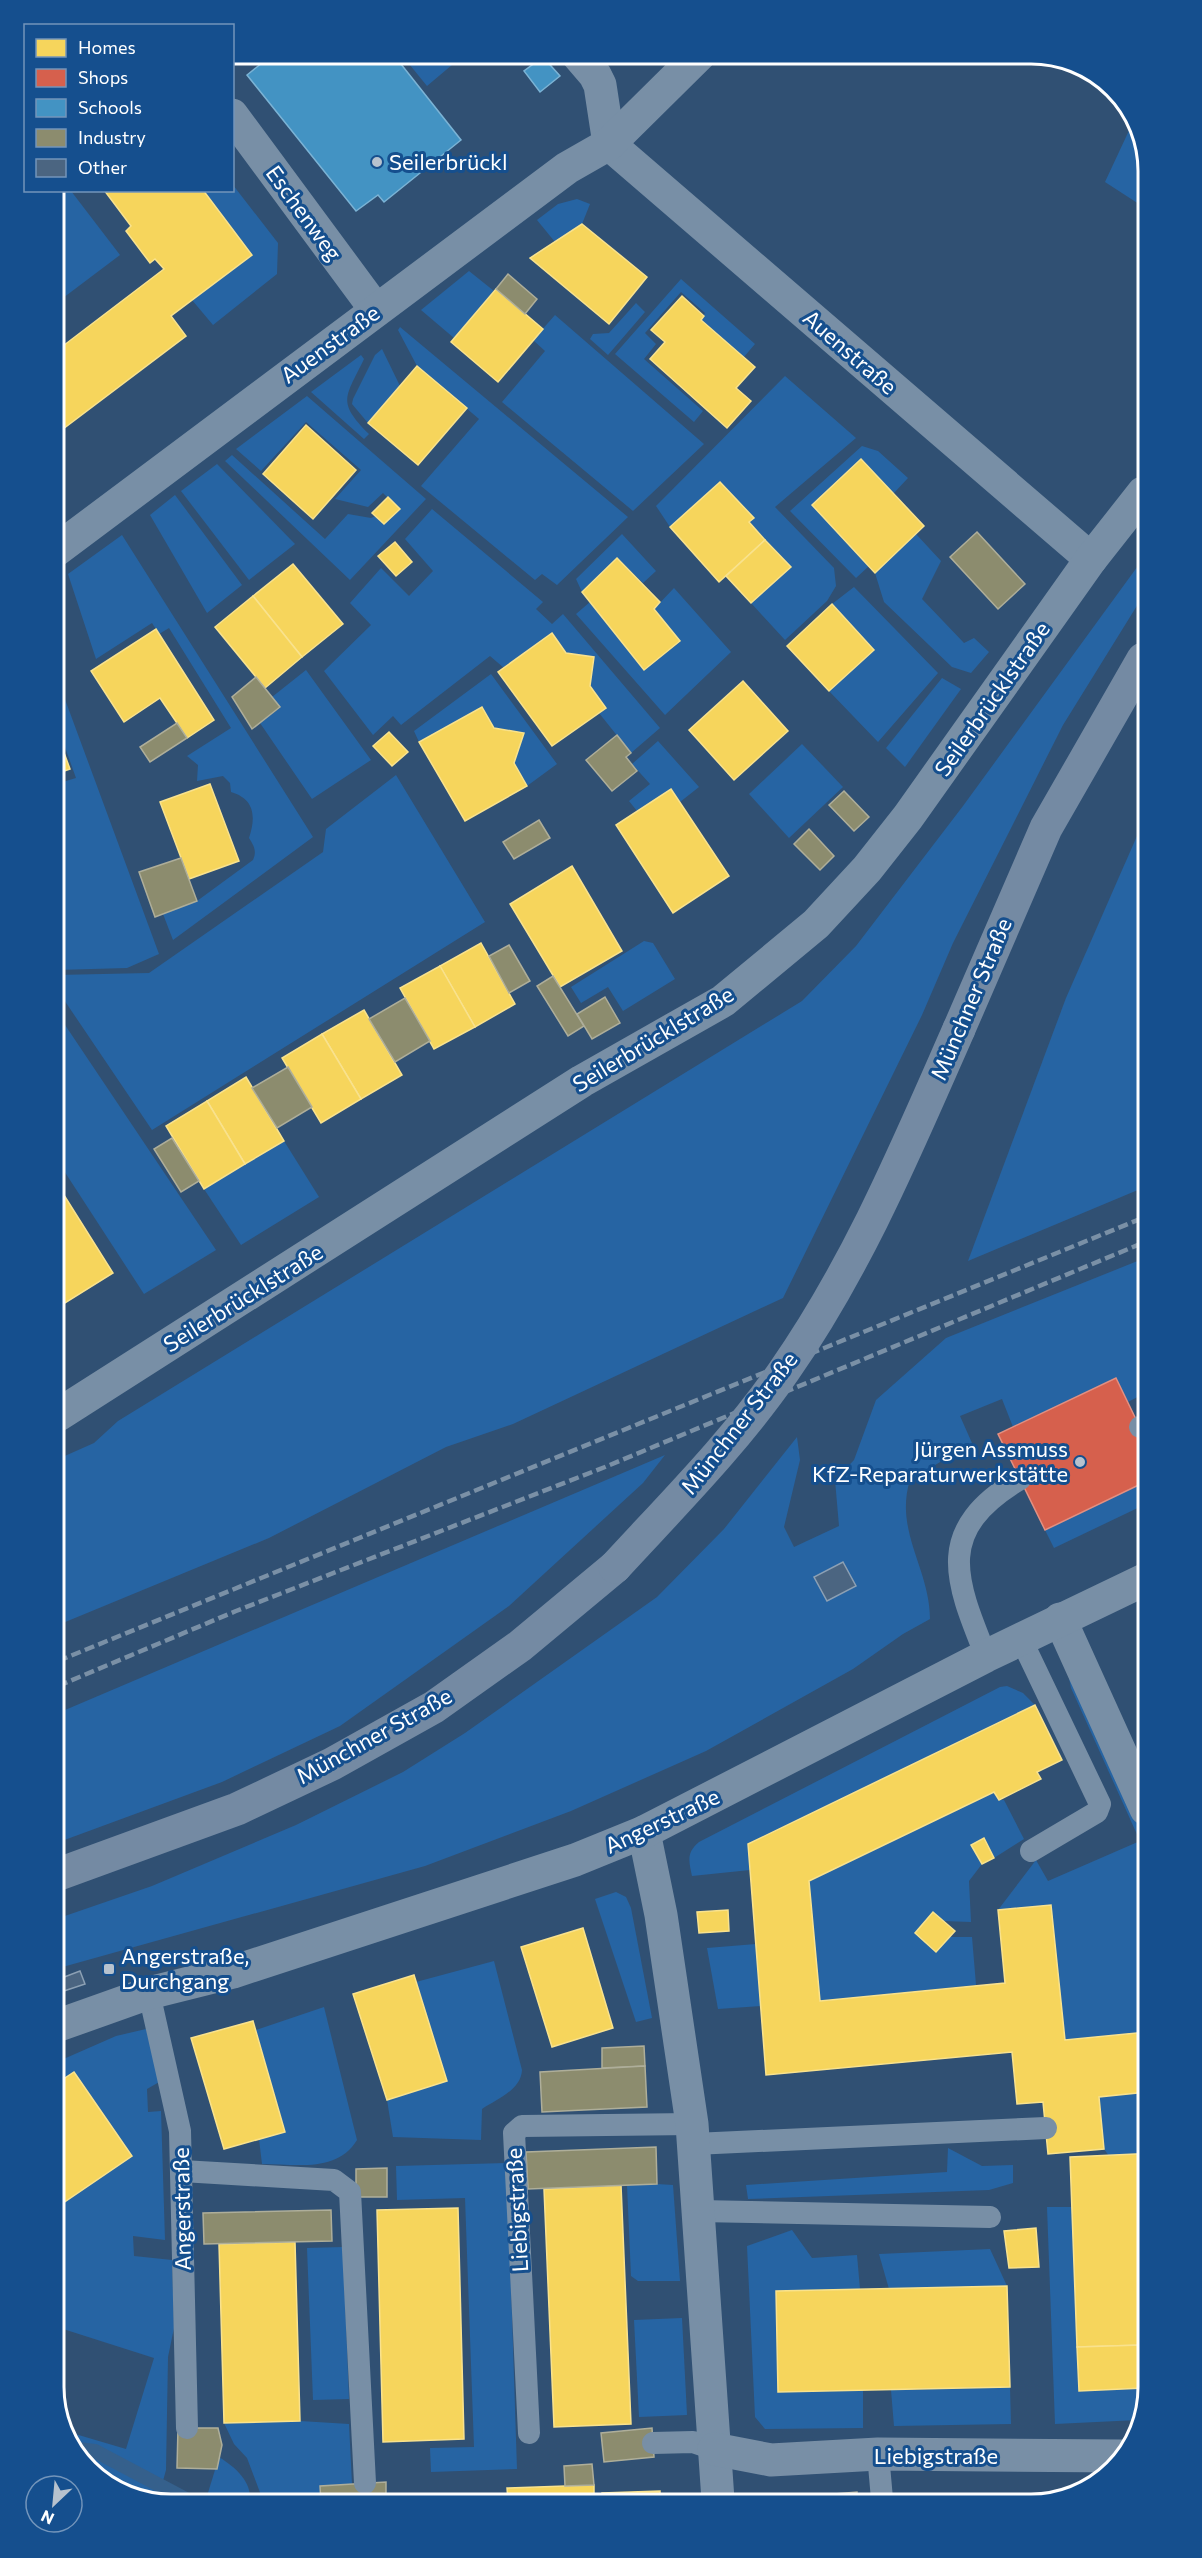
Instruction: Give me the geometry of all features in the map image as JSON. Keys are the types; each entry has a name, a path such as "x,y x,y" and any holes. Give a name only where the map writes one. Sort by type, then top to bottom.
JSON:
{"main road":[{"name":"Münchner Straße","path":"64,1872 237,1809 332,1764 443,1700 520,1646 615,1567 729,1441 784,1371 849,1267 888,1190 1046,828 1138,668"}],"street":[{"path":"586,64 600,85 609,144"},
{"name":"Auenstraße","path":"65,544 567,168 609,144 689,65"},
{"name":"Eschenweg","path":"234,119 376,310"},
{"name":"Auenstraße","path":"609,144 1091,560"},
{"name":"Seilerbrücklstraße","path":"64,1411 582,1081 732,994 816,924 867,869 908,817 1091,560 1138,499"},
{"name":"Angerstraße","path":"64,2023 149,1993 233,1972 575,1860 644,1832 1060,1619 1138,1583"},
{"path":"1060,1619 1138,1791"},
{"path":"644,1832 661,1915 693,2134 717,2494"},
{"name":"Liebigstraße","path":"714,2449 771,2460 878,2454 1112,2456"}],"lane":[{"path":"987,1656 962,1593 959,1548 974,1514 998,1492 1020,1479"},
{"path":"1021,1639 1100,1804 1097,1812 1031,1851"},
{"name":"Angerstraße","path":"149,1993 178,2110 182,2170 187,2428"},
{"name":"Liebigstraße","path":"529,2433 514,2133 522,2126 693,2134"},
{"path":"693,2134 1046,2128"},
{"path":"182,2170 334,2180 350,2192 365,2483"},
{"path":"699,2211 990,2217"},
{"path":"653,2443 693,2442 714,2449"},
{"path":"878,2454 882,2494"}],"shaded area":[{"path":"409,64 453,64 427,86"},
{"path":"1129,131 1137,158 1138,203 1105,182"},
{"path":"234,186 278,243 277,274 213,325 192,300 252,255 204,192 234,192"},
{"path":"65,192 72,192 120,255 65,297"},
{"path":"577,199 590,204 582,224 555,242 537,220 558,204"},
{"path":"469,271 494,291 454,338 421,310"},
{"path":"681,279 755,344 743,358 701,320 705,313 681,292 645,333 656,344 644,359 703,411 694,422 615,354"},
{"path":"636,303 645,312 608,355 590,339 593,334 609,333"},
{"path":"555,315 704,444 633,511 502,402 545,351 533,340"},
{"path":"400,327 628,517 557,585 542,574 535,580 421,486 479,419 417,366 398,330"},
{"path":"382,349 400,386 368,423 352,404 375,355"},
{"path":"361,355 364,359 347,398 352,414 369,434 364,439 311,392"},
{"path":"785,376 856,438 775,507 834,568 836,586 827,601 785,640 751,603 791,567 749,522 753,518 720,482 670,527 656,506"},
{"path":"307,396 426,499 350,580 225,461 232,455 325,539 348,514 371,518 376,516 384,524 399,509 383,493 368,507 335,499 361,470 306,422 261,471 236,449"},
{"path":"862,446 878,451 908,478 893,494 813,506 869,566 856,578 790,511"},
{"path":"217,464 295,544 249,580 181,491"},
{"path":"175,495 242,585 207,613 150,515"},
{"path":"432,509 543,602 536,609 552,624 563,614 660,728 631,753 599,713 606,708 590,686 594,657 566,653 552,633 504,668 490,656 401,725 393,716 373,735 324,671 371,625 350,603 381,568 409,596 433,571 405,539"},
{"path":"622,534 656,571 643,583 617,558 582,592 576,579"},
{"path":"916,534 941,561 922,599 964,643 974,638 989,652 971,673 952,667 884,602 875,573"},
{"path":"122,535 313,837 173,940 163,914 197,901 253,860 255,854 249,838 253,816 249,804 239,795 231,792 230,783 223,776 197,781 198,765 187,756 231,728 169,628 159,634 152,623 96,659 68,574"},
{"path":"1138,566 1138,604 1063,725 953,943 922,1015 783,1298 513,1424 446,1447 269,1538 64,1622 64,1456 94,1443 118,1421 802,1001 856,946 963,806"},
{"path":"854,587 938,673 878,742 829,691 873,650 832,604"},
{"path":"674,588 731,652 665,715 576,614 590,602 644,670 680,642 654,609"},
{"path":"306,670 371,760 312,799 260,723 280,708 272,697"},
{"path":"491,674 557,764 527,786 514,763 524,733 494,728 482,707 419,742 414,731"},
{"path":"942,678 961,689 905,767 886,748"},
{"path":"65,699 159,954 127,968 65,970 65,781 76,778 65,746"},
{"path":"658,741 699,787 680,802 671,789 637,811 629,801 650,784 632,764"},
{"path":"802,744 843,787 789,838 749,794"},
{"path":"396,775 485,922 152,1130 65,1001 65,975 149,973 323,852 326,829"},
{"path":"1138,834 1138,1190 968,1261 1066,998"},
{"path":"644,941 653,943 675,979 623,1011 608,987 581,1003 571,987"},
{"path":"65,1024 216,1250 144,1294 65,1172"},
{"path":"284,1141 319,1197 241,1245 204,1189"},
{"path":"1138,1261 1138,1397 1128,1402 1116,1378 1013,1427 1002,1399 960,1416 972,1443 910,1480 906,1499 906,1516 925,1583 930,1619 903,1634 853,1669 706,1751 571,1811 425,1866 64,1967 64,1916 152,1886 296,1825 403,1772 465,1733 657,1597 724,1529 797,1437 800,1460 784,1527 794,1547 839,1526 835,1480 854,1460 876,1400 946,1338"},
{"path":"665,1455 643,1483 509,1606 340,1726 222,1782 64,1840 64,1710"},
{"path":"1138,1485 1138,1508 1054,1548 1045,1530"},
{"path":"1070,1661 1138,1810 1138,1837 1071,1688 1067,1668"},
{"path":"1007,1686 1023,1693 1035,1705 749,1844 750,1870 692,1876 690,1854 699,1842 1000,1687"},
{"path":"994,1792 999,1800 1004,1800 1024,1839 994,1858 984,1838 971,1845 982,1864 969,1881 971,1922 943,1921 933,1912 915,1933 936,1952 949,1937 972,1937 976,1985 820,2001 809,1881"},
{"path":"1138,1842 1138,2033 1065,2040 1051,1906 998,1910 1036,1860 1048,1881"},
{"path":"616,1892 626,1897 631,1908 652,2018 636,2022 595,1899"},
{"path":"756,1944 761,2006 718,2009 707,1948"},
{"path":"494,1961 522,2070 521,2077 507,2093 482,2109 481,2140 393,2137 387,2100 447,2081 416,1982"},
{"path":"324,2007 357,2140 349,2151 327,2162 302,2165 262,2164 259,2139 285,2131 256,2030"},
{"path":"146,2029 161,2081 147,2089 148,2112 161,2111 165,2240 133,2236 134,2256 172,2260 174,2328 168,2357 166,2470 160,2492 137,2488 106,2471 87,2452 76,2434 126,2449 154,2358 64,2329 64,2202 132,2156 74,2072 64,2079 64,2059 116,2036"},
{"path":"1138,2093 1138,2154 1109,2156 1104,2149 1099,2097"},
{"path":"948,2148 982,2166 1013,2165 1013,2183 989,2190 748,2199 746,2185 947,2172"},
{"path":"507,2163 517,2469 431,2472 430,2448 474,2447 465,2198 397,2200 396,2166"},
{"path":"627,2185 673,2185 680,2281 638,2281 631,2276"},
{"path":"1047,2207 1072,2207 1079,2391 1138,2388 1137,2400 1132,2420 1055,2424"},
{"path":"792,2230 812,2258 857,2255 860,2289 776,2291 778,2392 863,2390 863,2428 765,2429 755,2417 747,2246"},
{"path":"343,2247 349,2399 313,2400 307,2248"},
{"path":"990,2249 1007,2286 889,2289 879,2254"},
{"path":"682,2318 687,2415 639,2417 634,2320"},
{"path":"1010,2387 1011,2424 894,2426 891,2390"},
{"path":"300,2421 349,2424 352,2484 321,2486 321,2493 260,2493 247,2458 234,2444 224,2423"},
{"path":"219,2457 242,2476 249,2493 208,2493"}],"building: Homes":[{"path":"106,192 205,192 252,255 171,316 186,336 65,428 65,344 164,269 155,259 150,263 126,231 131,226"},
{"path":"582,224 647,277 609,324 530,258"},
{"path":"496,289 543,329 498,382 451,342"},
{"path":"682,296 704,316 701,320 755,367 736,388 751,401 727,428 650,359 665,342 651,330"},
{"path":"417,366 467,408 418,465 368,423"},
{"path":"306,425 356,470 313,519 263,474"},
{"path":"861,459 924,526 875,573 812,505"},
{"path":"720,482 754,518 749,522 765,540 719,582 670,527"},
{"path":"388,497 400,509 384,524 372,513"},
{"path":"765,540 791,567 751,603 726,576"},
{"path":"395,542 412,562 396,576 378,556"},
{"path":"617,558 660,602 654,609 680,641 644,670 582,592"},
{"path":"293,564 343,624 302,657 253,596"},
{"path":"253,596 302,657 265,688 215,627"},
{"path":"832,604 874,650 829,691 787,646"},
{"path":"156,629 214,720 187,738 160,698 124,722 91,671"},
{"path":"552,633 566,653 594,657 590,686 606,708 552,746 498,672"},
{"path":"743,681 788,731 734,780 689,730"},
{"path":"482,707 494,728 524,733 514,763 527,786 465,821 419,742"},
{"path":"389,732 408,752 392,766 373,746"},
{"path":"65,755 70,769 65,771"},
{"path":"210,784 239,861 189,879 160,802"},
{"path":"671,789 729,876 673,913 616,825"},
{"path":"572,866 622,951 560,987 510,904"},
{"path":"481,943 515,1004 475,1027 440,966"},
{"path":"440,966 475,1027 434,1049 400,988"},
{"path":"364,1010 402,1075 361,1099 322,1034"},
{"path":"322,1034 361,1099 321,1123 282,1058"},
{"path":"246,1077 284,1141 245,1164 207,1101"},
{"path":"207,1101 245,1164 204,1189 166,1126"},
{"path":"65,1196 113,1273 64,1303"},
{"path":"1035,1705 1062,1760 1037,1772 1041,1779 999,1800 994,1792 809,1881 820,2001 1005,1983 998,1910 1051,1905 1065,2040 1138,2033 1138,2093 1099,2097 1104,2149 1048,2154 1043,2102 1017,2104 1012,2052 766,2075 748,1844"},
{"path":"984,1838 994,1858 982,1864 971,1845"},
{"path":"728,1910 729,1931 699,1933 697,1912"},
{"path":"933,1912 955,1931 936,1952 915,1933"},
{"path":"583,1928 613,2028 552,2047 521,1947"},
{"path":"414,1975 447,2081 387,2100 353,1994"},
{"path":"253,2021 285,2132 224,2149 191,2038"},
{"path":"74,2072 132,2156 64,2202 64,2079"},
{"path":"1138,2154 1138,2345 1077,2347 1070,2157"},
{"path":"621,2185 631,2424 554,2427 544,2189"},
{"path":"458,2208 464,2439 383,2442 377,2210"},
{"path":"1036,2228 1039,2267 1009,2268 1004,2231"},
{"path":"295,2242 300,2421 224,2423 219,2244"},
{"path":"1007,2286 1010,2387 778,2392 776,2291"},
{"path":"1138,2345 1138,2388 1079,2391 1077,2347"},
{"path":"594,2485 594,2493 507,2493 507,2488"},
{"path":"660,2491 660,2494 602,2493"}],"building: Shops":[{"path":"1116,1378 1138,1424 1138,1485 1045,1530 998,1434"}],"building: Schools":[{"path":"260,64 401,64 461,140 384,202 378,195 356,211 247,75"},
{"path":"533,64 550,64 560,76 540,92 524,71"}],"building: Industry":[{"path":"508,274 537,299 525,314 496,289"},
{"path":"977,532 1025,584 998,609 950,557"},
{"path":"256,677 280,707 252,729 232,697"},
{"path":"177,723 187,738 150,762 140,747"},
{"path":"617,735 631,753 626,757 637,771 612,791 586,760"},
{"path":"844,791 869,817 854,831 829,805"},
{"path":"539,820 550,838 514,859 503,842"},
{"path":"809,829 834,856 820,870 794,844"},
{"path":"181,858 197,901 155,917 139,872"},
{"path":"509,945 530,981 509,993 489,956"},
{"path":"553,976 584,1026 568,1036 537,986"},
{"path":"605,997 620,1023 592,1039 577,1014"},
{"path":"405,998 430,1041 395,1062 369,1019"},
{"path":"288,1067 312,1107 277,1128 252,1088"},
{"path":"172,1138 199,1181 181,1192 154,1149"},
{"path":"644,2046 645,2066 602,2068 602,2048"},
{"path":"645,2066 647,2107 542,2112 540,2072"},
{"path":"656,2147 657,2184 528,2189 526,2152"},
{"path":"387,2168 387,2197 356,2197 356,2169"},
{"path":"331,2210 332,2241 204,2244 203,2213"},
{"path":"178,2428 218,2428 222,2445 217,2469 177,2468"},
{"path":"652,2428 654,2457 604,2462 601,2433"},
{"path":"592,2464 594,2485 565,2486 564,2466"},
{"path":"386,2482 386,2493 320,2493 320,2486"}],"building: Other":[{"path":"843,1562 856,1586 827,1601 814,1577"},
{"path":"80,1971 85,1984 64,1991 64,1977"}],"waterway":[{"path":"86,2450 95,2451 174,2493"}],"railway":[{"path":"64,1658 1138,1220"},
{"path":"64,1683 236,1611 605,1467 1138,1245"}],"place":[{"name":"Seilerbrückl","path":"377,162"},
{"name":"Jürgen Assmuss KfZ-Reparaturwerkstätte","path":"1080,1462"},
{"name":"Angerstraße, Durchgang","path":"109,1969"}]}
